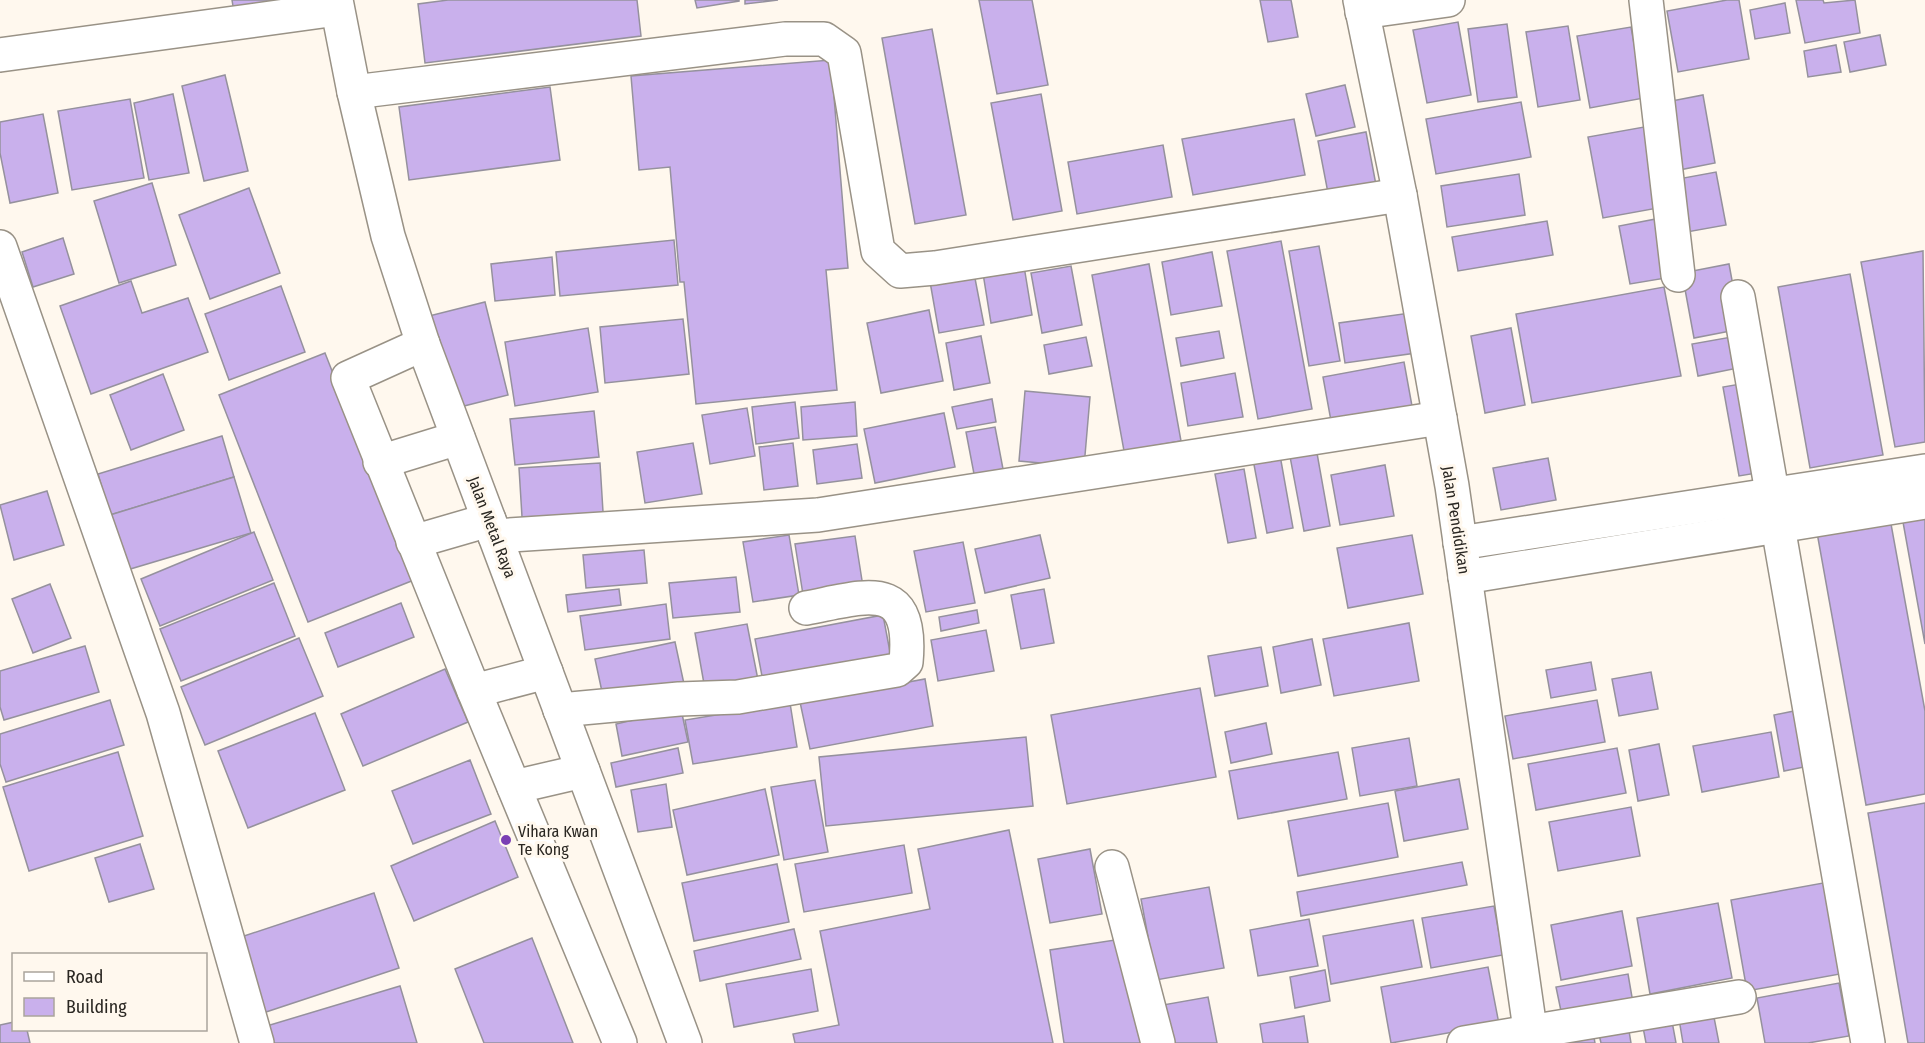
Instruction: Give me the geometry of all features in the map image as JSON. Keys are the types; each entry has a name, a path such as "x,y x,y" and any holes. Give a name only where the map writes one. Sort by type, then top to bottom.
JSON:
{"street":[{"path":"1361,6 1448,0"},
{"path":"1646,0 1677,275"},
{"path":"0,55 337,4"},
{"name":"Jalan Metal Raya","path":"337,4 354,92 388,236 423,344 583,771 679,1042"},
{"name":"Jalan Pendidikan","path":"1361,6 1400,195 1440,418 1532,1036"},
{"path":"354,92 785,39 824,39 844,53 878,251 900,271 935,268 1400,195"},
{"path":"0,247 163,713 257,1043"},
{"path":"1738,297 1868,1043"},
{"path":"423,344 348,378 474,692 620,1043"},
{"path":"413,542 492,528 818,515 1440,418"},
{"path":"380,462 458,438"},
{"path":"1460,543 1925,471"},
{"path":"1465,577 1925,502"},
{"path":"560,710 679,699 738,697 897,670 906,662 908,642 906,622 899,607 886,600 870,597 806,608"},
{"path":"474,692 546,672"},
{"path":"514,787 583,771"},
{"path":"1112,867 1158,1043"},
{"path":"1464,1043 1532,1036 1739,997"}],"building":[{"path":"232,0 296,0 234,12"},
{"path":"448,0 637,0 641,36 425,63 418,4"},
{"path":"695,0 739,0 739,1 697,8"},
{"path":"745,0 778,0 745,4"},
{"path":"979,0 1032,0 1048,85 997,94"},
{"path":"1260,0 1291,0 1298,37 1268,42"},
{"path":"1727,0 1739,0 1749,59 1678,72 1667,11"},
{"path":"1796,0 1823,0 1824,3 1855,0 1860,33 1805,43"},
{"path":"1785,3 1790,33 1755,39 1750,10"},
{"path":"1458,22 1471,95 1427,103 1413,30"},
{"path":"1507,24 1517,97 1478,102 1468,29"},
{"path":"1568,26 1580,100 1538,107 1526,32"},
{"path":"1631,27 1644,98 1590,108 1577,36"},
{"path":"932,29 966,215 915,224 882,38"},
{"path":"1880,35 1886,65 1850,72 1844,42"},
{"path":"1836,45 1841,72 1808,77 1804,51"},
{"path":"831,60 848,268 826,270 837,390 696,404 684,282 680,282 670,167 639,170 631,76"},
{"path":"225,75 248,171 204,181 182,86"},
{"path":"1345,85 1355,127 1316,136 1306,94"},
{"path":"550,87 560,160 409,180 399,107"},
{"path":"173,94 189,173 149,180 134,103"},
{"path":"1041,94 1062,211 1013,220 991,103"},
{"path":"1703,95 1715,163 1674,171 1661,103"},
{"path":"130,99 144,178 72,190 58,111"},
{"path":"1521,102 1531,157 1436,174 1426,119"},
{"path":"43,114 58,193 10,203 0,153 0,122"},
{"path":"1294,119 1305,175 1193,195 1182,139"},
{"path":"1644,127 1658,208 1603,218 1588,137"},
{"path":"1366,132 1376,185 1328,193 1318,141"},
{"path":"1163,145 1172,197 1077,214 1068,162"},
{"path":"1716,172 1726,225 1687,232 1678,179"},
{"path":"1519,174 1525,215 1447,227 1441,186"},
{"path":"152,183 176,265 119,283 94,201"},
{"path":"249,188 280,273 210,299 179,215"},
{"path":"1661,218 1672,277 1630,284 1619,226"},
{"path":"1547,221 1553,255 1458,271 1452,237"},
{"path":"63,238 74,274 33,287 22,252"},
{"path":"674,240 678,285 560,296 556,252"},
{"path":"1281,241 1312,409 1258,419 1227,251"},
{"path":"1319,246 1340,361 1309,366 1289,251"},
{"path":"1923,251 1925,442 1895,447 1861,262"},
{"path":"1212,252 1222,306 1171,315 1162,262"},
{"path":"552,257 555,295 495,301 491,264"},
{"path":"1023,260 1032,315 991,323 982,267"},
{"path":"1149,264 1181,441 1124,451 1092,275"},
{"path":"1729,264 1741,329 1694,338 1682,273"},
{"path":"1071,266 1082,325 1042,333 1031,273"},
{"path":"973,268 984,325 939,333 929,276"},
{"path":"1850,274 1883,455 1810,468 1778,287"},
{"path":"131,281 142,313 188,298 208,352 91,394 60,306"},
{"path":"281,286 305,352 229,380 205,314"},
{"path":"1664,287 1681,376 1532,403 1516,314"},
{"path":"485,302 508,395 452,409 429,316"},
{"path":"929,310 943,381 881,393 867,323"},
{"path":"1410,313 1416,353 1345,363 1339,323"},
{"path":"683,319 689,374 605,383 600,327"},
{"path":"588,328 598,392 515,406 505,342"},
{"path":"1511,328 1525,405 1485,413 1471,336"},
{"path":"1219,331 1224,358 1181,366 1176,338"},
{"path":"981,336 990,383 954,390 946,343"},
{"path":"1737,336 1743,367 1698,376 1692,344"},
{"path":"1086,337 1092,366 1049,374 1044,345"},
{"path":"325,353 414,580 308,622 219,395"},
{"path":"1404,362 1412,406 1331,421 1323,377"},
{"path":"1235,373 1243,417 1188,426 1181,383"},
{"path":"163,374 184,430 131,450 110,395"},
{"path":"1746,383 1763,472 1739,476 1723,387"},
{"path":"1025,391 1090,397 1084,467 1019,461"},
{"path":"992,399 996,422 957,429 952,407"},
{"path":"795,402 799,438 756,444 752,407"},
{"path":"855,402 857,436 803,440 801,407"},
{"path":"747,408 755,456 710,464 702,415"},
{"path":"594,411 599,457 515,465 510,419"},
{"path":"944,413 955,467 875,483 864,429"},
{"path":"995,427 1003,469 974,474 966,432"},
{"path":"222,436 234,477 110,515 98,474"},
{"path":"1315,442 1330,526 1304,531 1288,446"},
{"path":"693,443 702,494 645,503 637,452"},
{"path":"793,443 798,486 764,490 759,447"},
{"path":"857,444 862,478 817,484 813,450"},
{"path":"1278,444 1293,528 1267,533 1251,449"},
{"path":"1548,458 1556,500 1501,510 1493,468"},
{"path":"600,463 604,528 523,533 519,468"},
{"path":"1385,465 1394,516 1340,525 1331,475"},
{"path":"1244,469 1256,538 1228,543 1215,474"},
{"path":"234,477 251,533 127,570 110,515"},
{"path":"47,491 64,545 14,560 0,505"},
{"path":"1925,506 1925,644 1901,511"},
{"path":"1889,513 1925,711 1925,794 1866,805 1816,527"},
{"path":"254,532 273,580 160,626 141,579"},
{"path":"789,535 799,595 753,602 743,542"},
{"path":"1040,535 1050,578 985,593 975,549"},
{"path":"1412,535 1423,594 1348,608 1337,548"},
{"path":"855,536 864,593 804,601 795,544"},
{"path":"963,542 975,603 926,612 914,551"},
{"path":"644,550 647,583 586,588 583,555"},
{"path":"736,577 740,612 673,618 669,583"},
{"path":"274,583 295,636 181,681 160,629"},
{"path":"50,584 71,638 33,653 12,599"},
{"path":"619,589 621,605 568,612 566,595"},
{"path":"1044,589 1054,643 1021,649 1011,595"},
{"path":"401,603 414,637 338,667 325,633"},
{"path":"666,604 670,639 585,650 580,616"},
{"path":"977,610 979,623 941,631 939,617"},
{"path":"883,615 893,668 765,692 755,639"},
{"path":"1409,623 1419,681 1334,696 1323,639"},
{"path":"747,624 759,685 706,695 695,633"},
{"path":"986,630 994,671 938,681 931,640"},
{"path":"299,638 323,696 205,745 181,687"},
{"path":"1312,639 1321,685 1281,693 1273,647"},
{"path":"675,642 684,684 604,701 595,659"},
{"path":"85,646 99,692 4,720 0,707 0,671"},
{"path":"1261,647 1268,686 1215,696 1208,656"},
{"path":"1591,662 1596,690 1551,698 1546,670"},
{"path":"445,669 468,722 363,766 341,714"},
{"path":"1651,672 1658,709 1619,716 1612,679"},
{"path":"925,679 933,726 810,749 800,702"},
{"path":"1200,688 1216,777 1067,804 1051,715"},
{"path":"110,700 124,745 6,782 0,764 0,734"},
{"path":"1597,700 1605,742 1513,759 1505,716"},
{"path":"790,703 797,747 693,764 685,720"},
{"path":"681,709 688,742 622,756 616,724"},
{"path":"1799,710 1809,766 1784,771 1774,715"},
{"path":"315,713 345,790 248,828 218,751"},
{"path":"1266,723 1272,754 1231,763 1225,732"},
{"path":"1771,732 1779,777 1702,792 1693,746"},
{"path":"1026,737 1033,806 826,826 819,757"},
{"path":"1409,738 1417,786 1360,796 1352,748"},
{"path":"1659,744 1669,795 1638,801 1629,750"},
{"path":"678,748 683,773 616,787 611,763"},
{"path":"1617,748 1626,793 1536,810 1528,764"},
{"path":"118,752 143,836 29,871 3,787"},
{"path":"1338,752 1347,799 1238,819 1229,771"},
{"path":"470,760 491,814 413,844 392,791"},
{"path":"1459,779 1468,829 1404,841 1395,791"},
{"path":"815,780 828,852 784,860 771,787"},
{"path":"666,784 672,827 638,832 631,790"},
{"path":"765,789 779,855 687,875 673,810"},
{"path":"1388,803 1398,857 1298,876 1288,821"},
{"path":"1925,803 1925,1043 1908,1043 1868,813"},
{"path":"1631,807 1640,856 1558,871 1549,822"},
{"path":"495,821 518,877 414,921 391,866"},
{"path":"1009,830 1053,1043 795,1043 793,1034 839,1025 820,931 930,909 918,849"},
{"path":"140,844 154,889 109,902 95,858"},
{"path":"904,845 912,893 804,912 795,864"},
{"path":"1090,849 1102,914 1050,923 1038,859"},
{"path":"1462,862 1467,885 1301,916 1297,892"},
{"path":"777,864 789,922 694,941 682,883"},
{"path":"1834,881 1851,972 1747,991 1731,900"},
{"path":"1209,887 1224,968 1156,980 1141,899"},
{"path":"374,893 399,968 263,1013 238,938"},
{"path":"1718,903 1732,978 1650,994 1637,918"},
{"path":"1494,906 1503,955 1431,968 1422,918"},
{"path":"1622,911 1632,966 1561,980 1551,925"},
{"path":"1309,919 1318,966 1258,976 1250,930"},
{"path":"1413,920 1422,967 1331,984 1323,936"},
{"path":"794,929 801,959 700,981 694,951"},
{"path":"532,938 573,1043 484,1043 455,969"},
{"path":"1128,938 1144,1043 1064,1043 1050,950"},
{"path":"1488,967 1499,1024 1391,1043 1381,987"},
{"path":"811,969 818,1011 734,1027 726,984"},
{"path":"1325,970 1330,1001 1295,1008 1290,977"},
{"path":"1628,974 1633,1003 1562,1016 1556,987"},
{"path":"1839,983 1849,1036 1808,1043 1765,1043 1757,998"},
{"path":"400,986 417,1043 265,1043 260,1028"},
{"path":"1208,997 1217,1043 1163,1043 1157,1006"},
{"path":"1712,1007 1719,1043 1683,1043 1678,1013"},
{"path":"1304,1016 1308,1043 1263,1043 1260,1024"},
{"path":"1671,1016 1676,1043 1646,1043 1642,1022"},
{"path":"12,1022 12,1031 27,1031 30,1043 0,1043 0,1025"},
{"path":"1628,1025 1631,1043 1601,1043 1598,1030"},
{"path":"1592,1027 1595,1043 1552,1043"}],"place":[{"name":"Vihara Kwan Te Kong","path":"506,840"}]}
